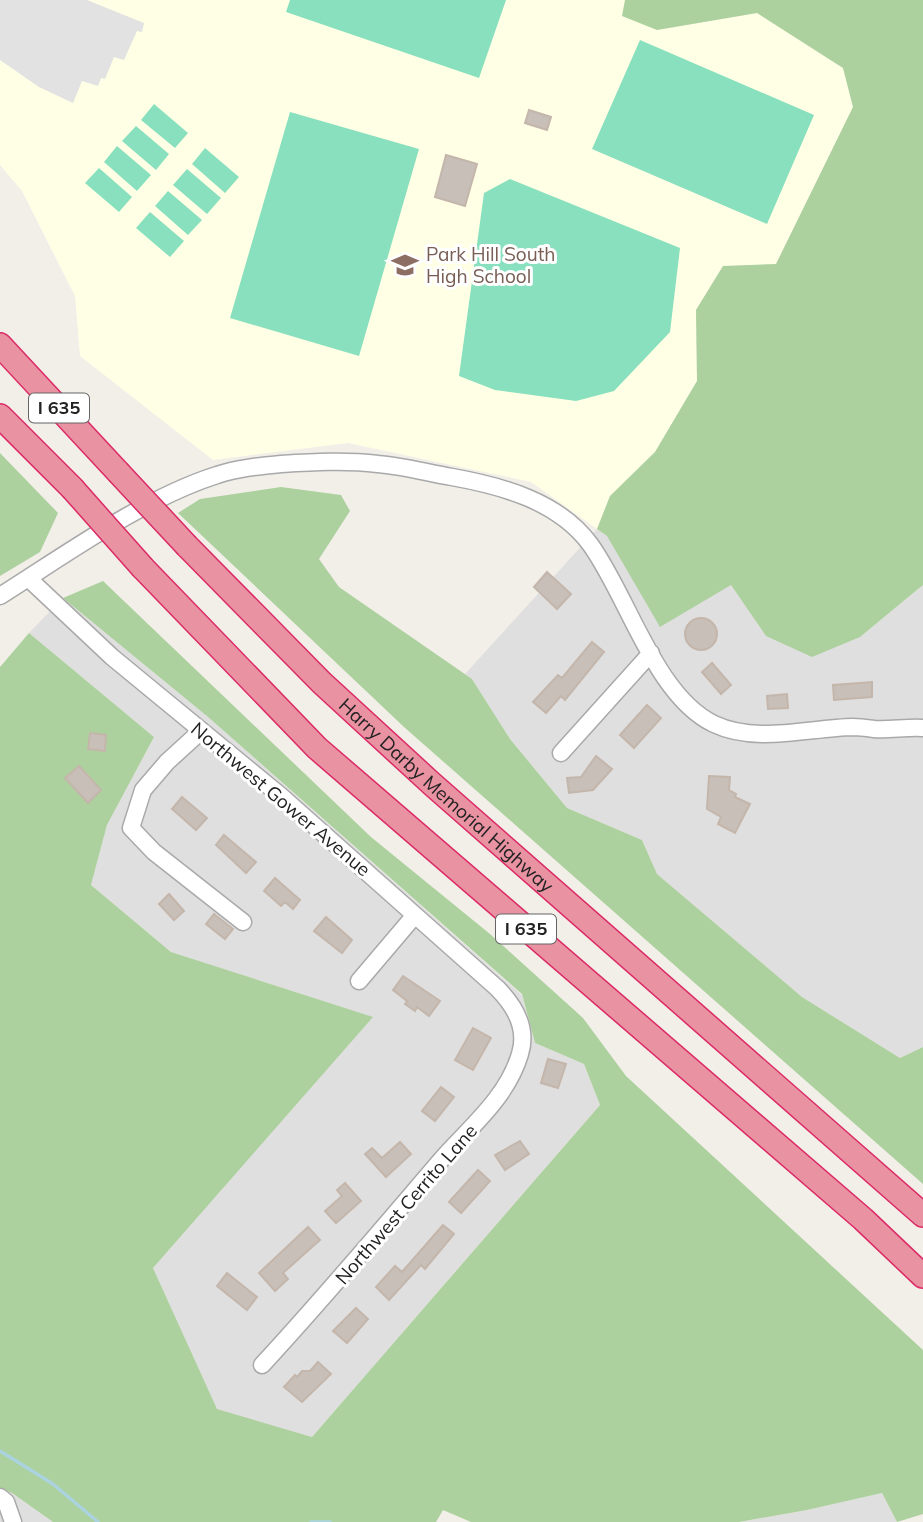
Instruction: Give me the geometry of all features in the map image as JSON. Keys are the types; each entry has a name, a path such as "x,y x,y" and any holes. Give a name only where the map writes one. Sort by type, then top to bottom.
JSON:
{"highway":[{"name":"Harry Darby Memorial Highway","path":"0,345 187,546 322,683 432,784 923,1215"},
{"name":"I 635","path":"0,416 72,488 143,568 317,748 863,1219 923,1276"}],"street":[{"path":"0,596 129,516 176,491 218,474 296,463 347,461 380,464 509,490 568,522 588,541 608,571 677,696 690,709 714,724 748,734 855,727 923,727"},
{"name":"Northwest Gower Avenue","path":"28,578 112,657 281,796 506,997 516,1012 522,1030"},
{"path":"561,753 651,653"},
{"path":"201,731 167,762 143,790 131,828 154,852 243,922"},
{"path":"359,981 415,915"},
{"name":"Northwest Cerrito Lane","path":"262,1365 335,1286 454,1145 488,1110 520,1055 522,1030"},
{"path":"0,1497 6,1502 13,1522"}],"shaded area":[{"name":"Park Hill South High School","path":"0,0 625,0 623,16 657,30 757,13 843,68 853,107 776,264 723,266 696,310 697,381 655,452 610,496 597,529 531,482 348,443 213,460 80,356 75,296 22,191 0,165"},
{"path":"0,0 87,0 144,23 142,32 137,31 124,60 114,57 105,79 101,78 98,86 82,81 73,103 39,87 0,60"},
{"path":"597,529 607,536 731,585 766,635 860,637 923,585 923,1047 900,1058 802,997 657,874 642,840 567,808 510,739 472,679 465,674"},
{"path":"63,598 208,717 522,995 535,1043 584,1064 600,1105 312,1437 217,1410 153,1268 372,1017 171,952 91,885 107,825 154,737 29,633"},
{"path":"0,1488 12,1493 53,1522 0,1522"},
{"path":"882,1493 897,1522 739,1522 807,1510"}],"green space":[{"path":"290,0 506,0 479,78 286,12"},
{"path":"625,0 923,0 923,585 860,637 812,657 766,636 731,585 660,627 607,536 597,529 610,496 655,452 697,381 696,310 723,266 776,264 853,107 843,68 757,13 657,30 622,16"},
{"path":"640,40 814,115 767,224 592,149"},
{"path":"154,104 188,133 175,148 141,120"},
{"path":"290,112 419,149 359,356 230,318"},
{"path":"136,126 169,154 156,170 122,141"},
{"path":"117,146 151,175 137,191 104,162"},
{"path":"205,148 239,177 225,193 192,164"},
{"path":"99,168 132,197 119,212 85,183"},
{"path":"187,169 221,198 207,214 173,185"},
{"path":"510,179 680,248 670,332 614,391 576,401 495,390 459,376 484,193"},
{"path":"168,191 202,220 188,235 155,206"},
{"path":"150,212 184,241 170,257 136,228"},
{"path":"0,453 58,513 40,552 0,576"},
{"path":"281,487 341,495 350,511 319,559 339,587 472,679 510,739 567,808 642,840 657,874 802,997 900,1058 923,1047 923,1184 404,727 178,513 200,499"},
{"path":"103,581 371,837 490,934 583,1018 626,1076 923,1350 923,1514 897,1522 882,1493 739,1522 471,1522 443,1510 436,1522 53,1522 12,1493 0,1488 0,667 29,633 154,737 107,825 91,885 171,952 373,1017 153,1268 217,1409 312,1437 600,1105 584,1064 535,1043 522,994 208,717 63,598"}],"building":[{"path":"529,110 551,117 547,130 525,123"},
{"path":"446,155 477,164 465,206 435,197"},
{"path":"547,572 571,594 557,609 534,587"},
{"path":"701,618 712,623 717,634 712,645 701,650 690,645 685,634 690,623"},
{"path":"592,642 604,652 565,700 561,696 546,713 533,702 558,675 562,678"},
{"path":"712,663 731,685 721,694 702,672"},
{"path":"872,682 872,697 834,700 833,685"},
{"path":"787,694 788,708 768,709 767,696"},
{"path":"647,705 661,718 634,748 620,735"},
{"path":"90,733 106,735 105,751 88,749"},
{"path":"596,756 612,769 593,790 569,793 567,778 581,777"},
{"path":"79,766 101,790 88,803 65,778"},
{"path":"709,776 730,777 729,790 736,794 735,797 750,804 735,833 718,824 721,817 707,809"},
{"path":"182,797 207,818 196,830 172,809"},
{"path":"224,835 256,862 246,873 216,845"},
{"path":"275,878 300,900 293,909 285,902 281,906 264,891"},
{"path":"169,894 184,911 174,920 159,904"},
{"path":"214,914 233,929 225,939 206,924"},
{"path":"326,917 352,940 342,953 314,931"},
{"path":"403,976 440,1001 429,1016 417,1007 415,1011 405,1004 407,1001 393,990"},
{"path":"473,1028 491,1038 473,1070 455,1060"},
{"path":"548,1059 566,1064 558,1088 541,1083"},
{"path":"441,1087 454,1097 435,1121 422,1111"},
{"path":"520,1141 529,1154 505,1170 495,1155"},
{"path":"400,1142 411,1154 386,1177 365,1154 372,1148 382,1158"},
{"path":"478,1170 490,1181 461,1213 449,1202"},
{"path":"345,1183 361,1201 336,1223 325,1211 342,1196 337,1190"},
{"path":"443,1225 454,1234 425,1269 421,1265 389,1300 376,1287 395,1266 402,1272"},
{"path":"308,1227 320,1240 283,1273 288,1279 275,1291 259,1273"},
{"path":"227,1273 257,1297 247,1310 217,1286"},
{"path":"356,1308 368,1319 347,1343 333,1331"},
{"path":"318,1362 331,1374 302,1402 284,1387 295,1375 297,1377 302,1371 310,1371"}],"waterway":[{"path":"0,1451 53,1484 98,1522"},
{"path":"311,1522 330,1522"}],"place":[{"name":"Park Hill South High School","path":"405,265"}]}
